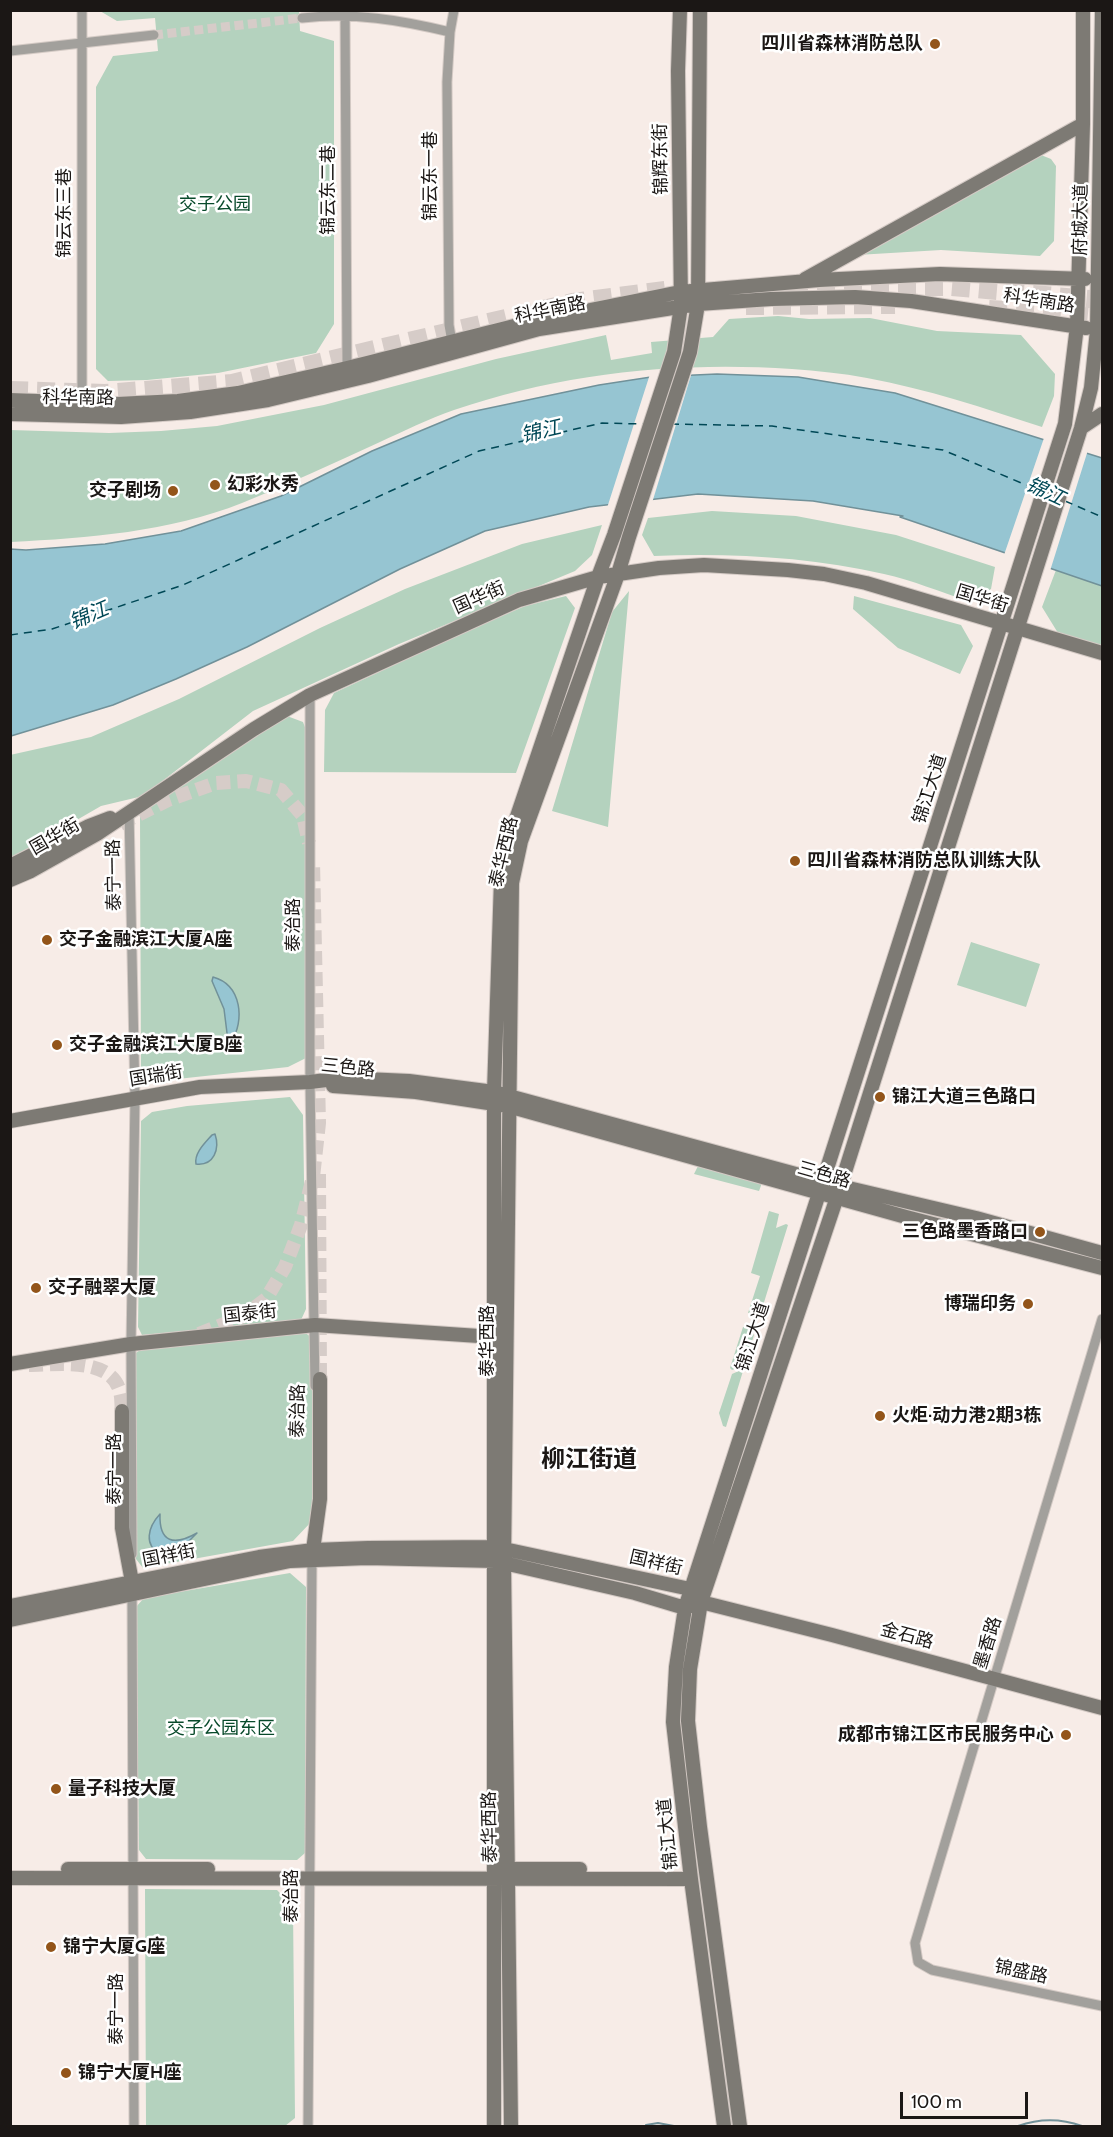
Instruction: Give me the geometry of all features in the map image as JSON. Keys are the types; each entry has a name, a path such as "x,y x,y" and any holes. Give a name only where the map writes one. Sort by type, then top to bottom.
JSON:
{"street":[{"name":"锦云东三巷","path":"82,10 82,410"},
{"name":"锦云东一巷","path":"452,342 449,325 447,82 450,32 454,10"},
{"name":"锦辉东街","path":"674,352 681,306 678,71 680,10"},
{"name":"锦辉东街","path":"690,352 698,297 700,10"},
{"name":"府城大道","path":"1016,581 1065,424 1077,326 1083,124 1083,10"},
{"name":"府城大道","path":"1031,585 1081,428 1091,388 1100,330 1102,10"},
{"path":"302,18 344,13 405,21 450,32"},
{"name":"锦云东二巷","path":"344,13 347,368"},
{"path":"10,51 154,35"},
{"path":"800,282 1083,124"},
{"name":"科华南路","path":"10,400 120,417 173,413 268,400 368,376 539,329 681,306 698,297 800,282 940,274 1100,280"},
{"name":"科华南路","path":"10,414 82,410 117,404 238,393 530,322 680,292 698,297 771,299 855,297 911,301 1100,330"},
{"name":"泰华西路","path":"511,2127 502,1874 501,880 508,843 674,352"},
{"name":"泰华西路","path":"500,1555 494,1337 501,1099 512,883 521,841 618,574 690,352"},
{"path":"1091,388 1102,378"},
{"path":"1081,428 1102,414"},
{"name":"国华街","path":"10,880 32,871 97,834 254,729 310,695 519,600 598,578 659,568 704,565 815,573 866,583 1102,653"},
{"name":"锦江大道","path":"724,2127 690,1874 673,1722 676,1667 685,1608 1016,581"},
{"name":"锦江大道","path":"740,2127 688,1721 690,1669 700,1602 839,1192 1031,585"},
{"name":"泰治路","path":"308,2127 315,1325 310,1082 310,695"},
{"path":"10,866 89,826 129,811"},
{"name":"泰宁一路","path":"129,811 135,1098 131,1344 134,2127"},
{"name":"三色路","path":"310,1082 344,1088 501,1099 839,1192 1102,1268"},
{"name":"国瑞街","path":"10,1120 200,1087 310,1082"},
{"name":"三色路","path":"839,1192 976,1218 1102,1253"},
{"name":"墨香路","path":"932,1970 918,1962 915,1944 1102,1319"},
{"name":"国泰街","path":"10,1364 131,1344 315,1325 494,1337"},
{"path":"312,1555 320,1499 320,1379"},
{"path":"122,1411 122,1528 132,1588"},
{"name":"国祥街","path":"10,1606 132,1588 290,1561 312,1555 500,1555 690,1589 700,1602"},
{"name":"国祥街","path":"500,1555 685,1608"},
{"name":"国祥街","path":"10,1620 132,1588"},
{"path":"685,1608 700,1602"},
{"name":"金石路","path":"700,1602 1102,1708"},
{"path":"10,1869 133,1874"},
{"path":"10,1878 133,1874 690,1874"},
{"name":"泰华西路","path":"494,2127 502,1874"},
{"name":"锦盛路","path":"932,1970 1102,2006"}],"green space":[{"name":"交子公园","path":"100,11 299,11 300,31 334,41 334,324 316,353 218,373 147,380 108,381 96,369 96,87 113,56 158,51 155,18 117,21"},
{"path":"1041,155 1051,159 1056,166 1054,241 1040,256 941,250 857,255 1030,157"},
{"path":"778,316 809,319 870,318 937,331 1021,335 1055,374 1054,396 1042,427 933,393 839,373 749,367 707,367 621,373 536,387 454,410 260,496 186,521 99,536 11,542 10,430 109,433 217,426 324,405 496,359 606,335 611,360 652,353 651,342 713,337 729,319"},
{"path":"712,511 796,516 896,535 995,567 991,589 968,601 916,583 856,568 799,560 741,556 654,556 642,535 648,518"},
{"path":"602,525 592,555 575,571 399,644 253,711 143,796 101,806 11,858 10,755 91,737 179,699 320,628 405,589 522,544"},
{"path":"1056,570 1102,586 1102,646 1058,633 1042,607"},
{"path":"629,591 608,827 552,811 612,612"},
{"path":"566,596 575,608 516,773 324,772 325,710 334,693 525,606"},
{"path":"854,596 961,625 973,646 960,674 898,648 853,609"},
{"path":"287,716 303,722 306,730 306,1058 288,1067 159,1081 141,1076 140,816 158,799"},
{"path":"971,942 1040,964 1026,1007 957,985"},
{"path":"290,1097 303,1115 306,1309 301,1320 142,1335 138,1327 141,1121 152,1112 187,1106"},
{"path":"698,1166 762,1183 759,1191 694,1174"},
{"path":"769,1211 779,1214 776,1228 788,1225 761,1312 748,1313 760,1276 751,1273"},
{"path":"746,1326 754,1335 745,1365 732,1370 730,1368 743,1327"},
{"path":"303,1331 312,1338 312,1521 293,1541 143,1568 136,1559 133,1355 143,1348"},
{"path":"743,1371 726,1427 723,1426 719,1413 732,1374"},
{"name":"交子公园东区","path":"290,1573 306,1587 305,1853 297,1860 146,1859 139,1850 136,1607 144,1598"},
{"path":"145,1889 277,1890 293,1907 295,2118 285,2126 146,2125"}],"water":[{"name":"锦江","path":"717,374 798,377 895,393 1102,458 1102,586 900,517 903,516 813,501 698,494 589,507 485,531 400,569 247,647 176,679 113,705 11,736 10,549 26,550 105,544 181,531 281,496 372,451 461,414 599,385 651,377"},
{"path":"213,977 223,981 230,988 238,1005 238,1024 231,1042 228,1041 224,1009 212,981"},
{"path":"215,1134 217,1145 214,1155 207,1162 196,1164 201,1148"},
{"path":"160,1514 162,1531 170,1539 181,1540 197,1533 181,1549 161,1555 155,1551 149,1536"}],"pier":[{"path":"692,372 652,503 607,508 650,374"},
{"path":"1045,435 1088,450 1050,571 1004,555"}],"waterway":[{"path":"1018,2126 1050,2120 1082,2126"},
{"path":"646,2125 658,2123 674,2126"}],"ferry route":[{"path":"10,635 52,629 183,585 479,451 602,423 643,424"},
{"path":"671,424 772,426 943,450 1038,490"},
{"path":"1065,501 1102,517"}],"tunnel":[{"path":"154,35 302,18"},
{"path":"790,288 951,287 1102,300"},
{"path":"10,390 105,393 232,383 573,302 665,290"},
{"path":"746,306 895,305"},
{"path":"989,309 1102,318"},
{"path":"120,824 168,800 216,783 246,781 281,790 303,816 309,843"},
{"path":"199,1334 244,1316 266,1299 285,1267 301,1225 313,1177 319,1123 313,862"},
{"path":"319,1174 320,1379"},
{"path":"29,1365 81,1365 106,1373 115,1381 120,1392 122,1411"}],"place":[{"name":"四川省森林消防总队","path":"935,44"},
{"name":"幻彩水秀","path":"215,485"},
{"name":"交子剧场","path":"173,491"},
{"name":"四川省森林消防总队训练大队","path":"795,861"},
{"name":"交子金融滨江大厦A座","path":"47,940"},
{"name":"交子金融滨江大厦B座","path":"57,1045"},
{"name":"锦江大道三色路口","path":"880,1097"},
{"name":"三色路墨香路口","path":"1040,1232"},
{"name":"交子融翠大厦","path":"36,1288"},
{"name":"博瑞印务","path":"1028,1304"},
{"name":"火炬·动力港2期3栋","path":"880,1416"},
{"name":"成都市锦江区市民服务中心","path":"1066,1735"},
{"name":"量子科技大厦","path":"56,1789"},
{"name":"锦宁大厦G座","path":"51,1947"},
{"name":"锦宁大厦H座","path":"66,2073"}],"district":[{"name":"柳江街道","path":"589,1460"}]}
